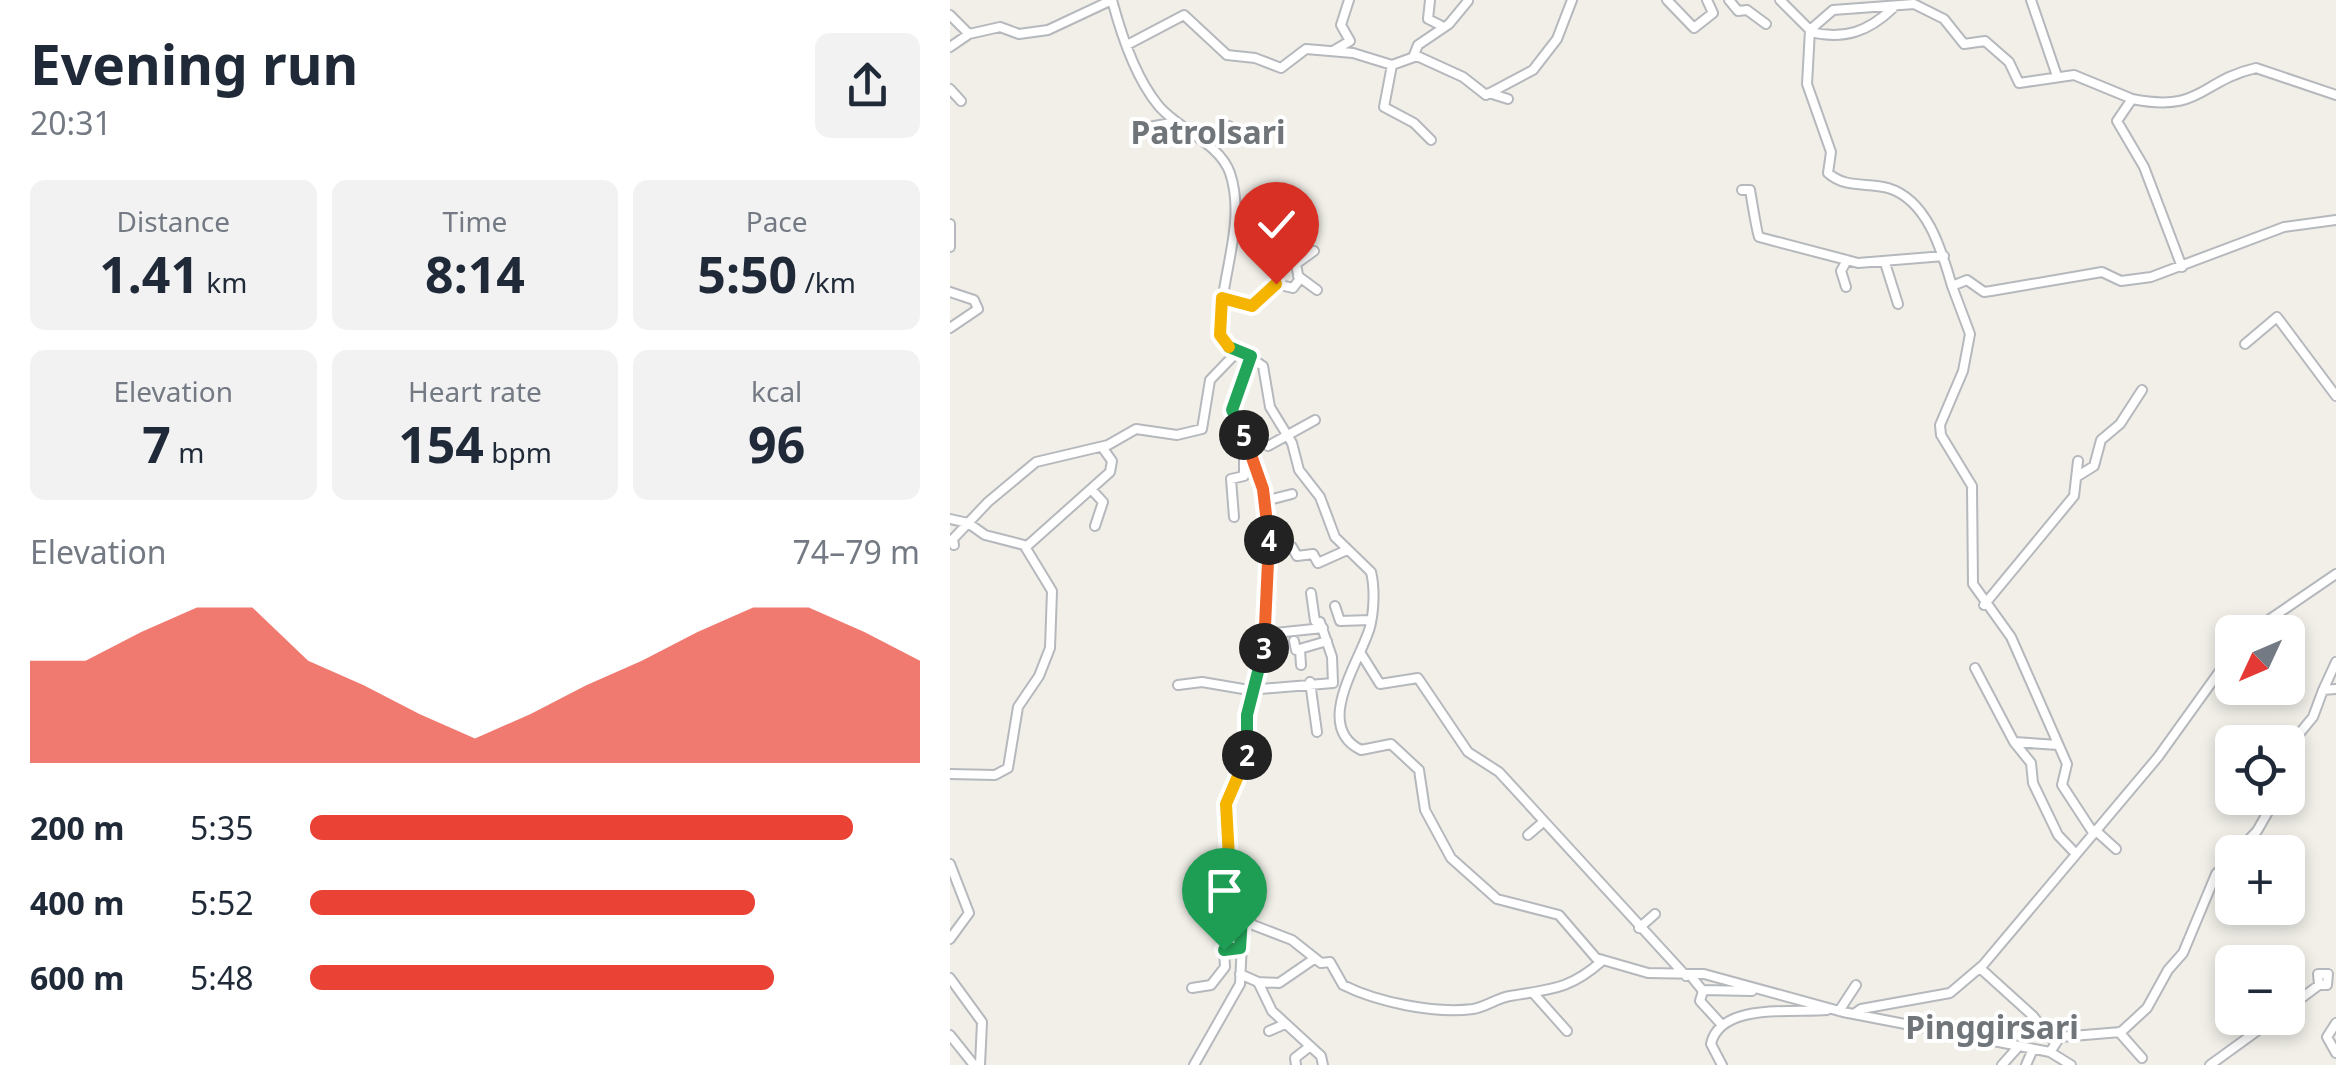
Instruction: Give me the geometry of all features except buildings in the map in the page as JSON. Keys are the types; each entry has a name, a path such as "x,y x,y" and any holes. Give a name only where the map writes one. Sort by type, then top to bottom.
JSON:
{"street":[{"path":"950,46 969,34 1000,27 1019,34 1046,30 1112,0 1127,45 1153,98 1227,166 1236,210 1222,298 1221,340 1263,366 1270,407 1299,470 1320,497 1330,528 1371,572 1371,620 1340,712"},
{"path":"1333,51 1350,40 1341,26 1349,0"},
{"path":"1430,0 1428,19 1441,26"},
{"path":"1127,45 1184,15 1227,55 1255,58 1282,68 1302,50 1333,51 1392,64 1414,55 1464,76 1484,95 1533,70 1557,38 1572,0"},
{"path":"1667,0 1694,28 1730,2 1739,12 1746,10 1766,24"},
{"path":"1707,0 1713,13"},
{"path":"1780,0 1810,31 1840,37 1874,25 1893,8"},
{"path":"2031,0 2057,76"},
{"path":"1414,55 1418,45 1448,24 1468,1"},
{"path":"2116,849 2095,832 2062,785 2067,764 2048,712 2012,638 1972,584 1972,486 1940,436 1942,420 1963,371 1970,334 1936,234 1896,192 1845,184 1828,173 1831,152 1807,84 1810,31 1833,10 1911,4 1924,7 1958,32 1964,44 1985,42 2009,62 2018,83 2057,76 2082,77 2132,98 2168,105 2188,102 2256,68 2336,95"},
{"path":"950,15 969,34"},
{"path":"1392,64 1384,107 1414,123 1432,140"},
{"path":"950,89 961,101"},
{"path":"1490,93 1508,98"},
{"path":"2132,98 2117,121 2144,167 2182,266"},
{"path":"1144,128 1176,122"},
{"path":"1192,134 1198,130 1208,136 1229,126"},
{"path":"1742,190 1750,190 1756,206 1755,230 1760,236 1847,260 1885,263 1944,256"},
{"path":"1236,210 1263,224"},
{"path":"1952,286 1970,280 1984,292 1991,292 2102,272 2124,281 2182,266 2284,227 2336,220"},
{"path":"950,224 950,246"},
{"path":"1222,298 1252,306 1276,284 1294,287 1298,276 1296,264 1314,251"},
{"path":"1846,286 1841,270 1847,260"},
{"path":"1885,263 1898,304"},
{"path":"1298,276 1317,290"},
{"path":"950,292 974,300 978,309 950,328"},
{"path":"2245,344 2278,317 2336,396"},
{"path":"954,546 953,539 966,522 1036,462 1102,447 1136,429 1180,434 1204,428 1210,380 1238,351"},
{"path":"1194,1065 1237,992 1240,974 1242,922 1235,901 1224,810 1246,759 1247,715 1266,634 1269,548 1265,501 1250,450 1232,410 1251,356"},
{"path":"2078,476 2094,466 2101,440 2120,424 2142,390"},
{"path":"1268,446 1316,420"},
{"path":"1026,547 1113,468 1102,447"},
{"path":"1234,517 1231,479 1244,476 1244,458 1250,450"},
{"path":"1984,605 2074,496 2078,461"},
{"path":"1091,489 1103,502 1094,526"},
{"path":"1265,501 1292,494"},
{"path":"950,519 1026,547 1054,597 1047,657 1018,707 1006,770 995,775 950,774"},
{"path":"1269,548 1292,547 1296,556 1313,554 1318,563 1348,550"},
{"path":"2276,615 2336,574"},
{"path":"1311,594 1315,621 1328,641 1340,712 1355,748 1391,744 1417,767 1425,810 1454,861 1497,899 1559,915 1590,953 1602,960 1648,973 1704,974 1854,1014 2033,1049 2053,1048 2064,1036 2119,1032 2154,1000 2168,970 2184,953 2216,874 2266,815"},
{"path":"1335,606 1340,622 1371,620"},
{"path":"1266,634 1323,628"},
{"path":"1294,640 1294,648 1306,650 1328,641"},
{"path":"1301,665 1306,650"},
{"path":"1360,652 1380,684 1416,676 1468,752 1499,772 1638,928 1702,990 1762,990"},
{"path":"2305,725 2336,662"},
{"path":"1975,668 2014,742 2030,763 2038,797 2058,835 2076,854"},
{"path":"1854,1014 1861,1008 1954,992 1980,968 2048,893 2215,679"},
{"path":"1178,685 1201,682 1256,688 1333,683"},
{"path":"1310,682 1317,732"},
{"path":"2324,688 2336,689"},
{"path":"2014,742 2058,745"},
{"path":"1528,835 1542,823"},
{"path":"950,864 969,914 951,933"},
{"path":"1235,901 1253,925 1292,940 1314,959 1330,962 1342,985 1421,1006 1470,1009 1507,996 1534,994 1576,983 1602,960"},
{"path":"1638,928 1655,914"},
{"path":"1192,988 1203,983 1211,985 1226,967 1226,948 1240,948"},
{"path":"1240,974 1258,982 1279,984 1314,959"},
{"path":"2305,995 2321,984 2336,964"},
{"path":"1980,968 2033,1016 2053,1048 2071,1065"},
{"path":"950,978 982,1022 977,1065"},
{"path":"1258,982 1270,1009 1321,1055 1324,1065"},
{"path":"2321,984 2336,995"},
{"path":"1837,1010 1856,985"},
{"path":"1702,990 1700,1001 1722,1026"},
{"path":"1954,992 1958,1003"},
{"path":"1534,994 1567,1031"},
{"path":"1722,1065 1711,1044 1722,1026 1756,1013 1837,1010"},
{"path":"2336,1023 2327,1038 2336,1053"},
{"path":"1269,1030 1285,1024"},
{"path":"2119,1032 2142,1058"},
{"path":"2206,1065 2244,1035"},
{"path":"2206,1065 2250,1035"},
{"path":"950,1036 977,1065"},
{"path":"2002,1065 2020,1046"},
{"path":"1296,1065 1294,1058 1309,1047"},
{"path":"2026,1065 2033,1049"}],"district":[{"name":"Patrolsari","path":"1208,131"},
{"name":"Pinggirsari","path":"1992,1026"}],"route":[{"path":"1224,950 1240,948 1243,926 1232,884 1224,810 1246,759 1247,715 1261,669 1267,618 1269,520 1256,465 1232,413 1251,356 1221,340 1222,298 1252,306 1276,284"}]}
